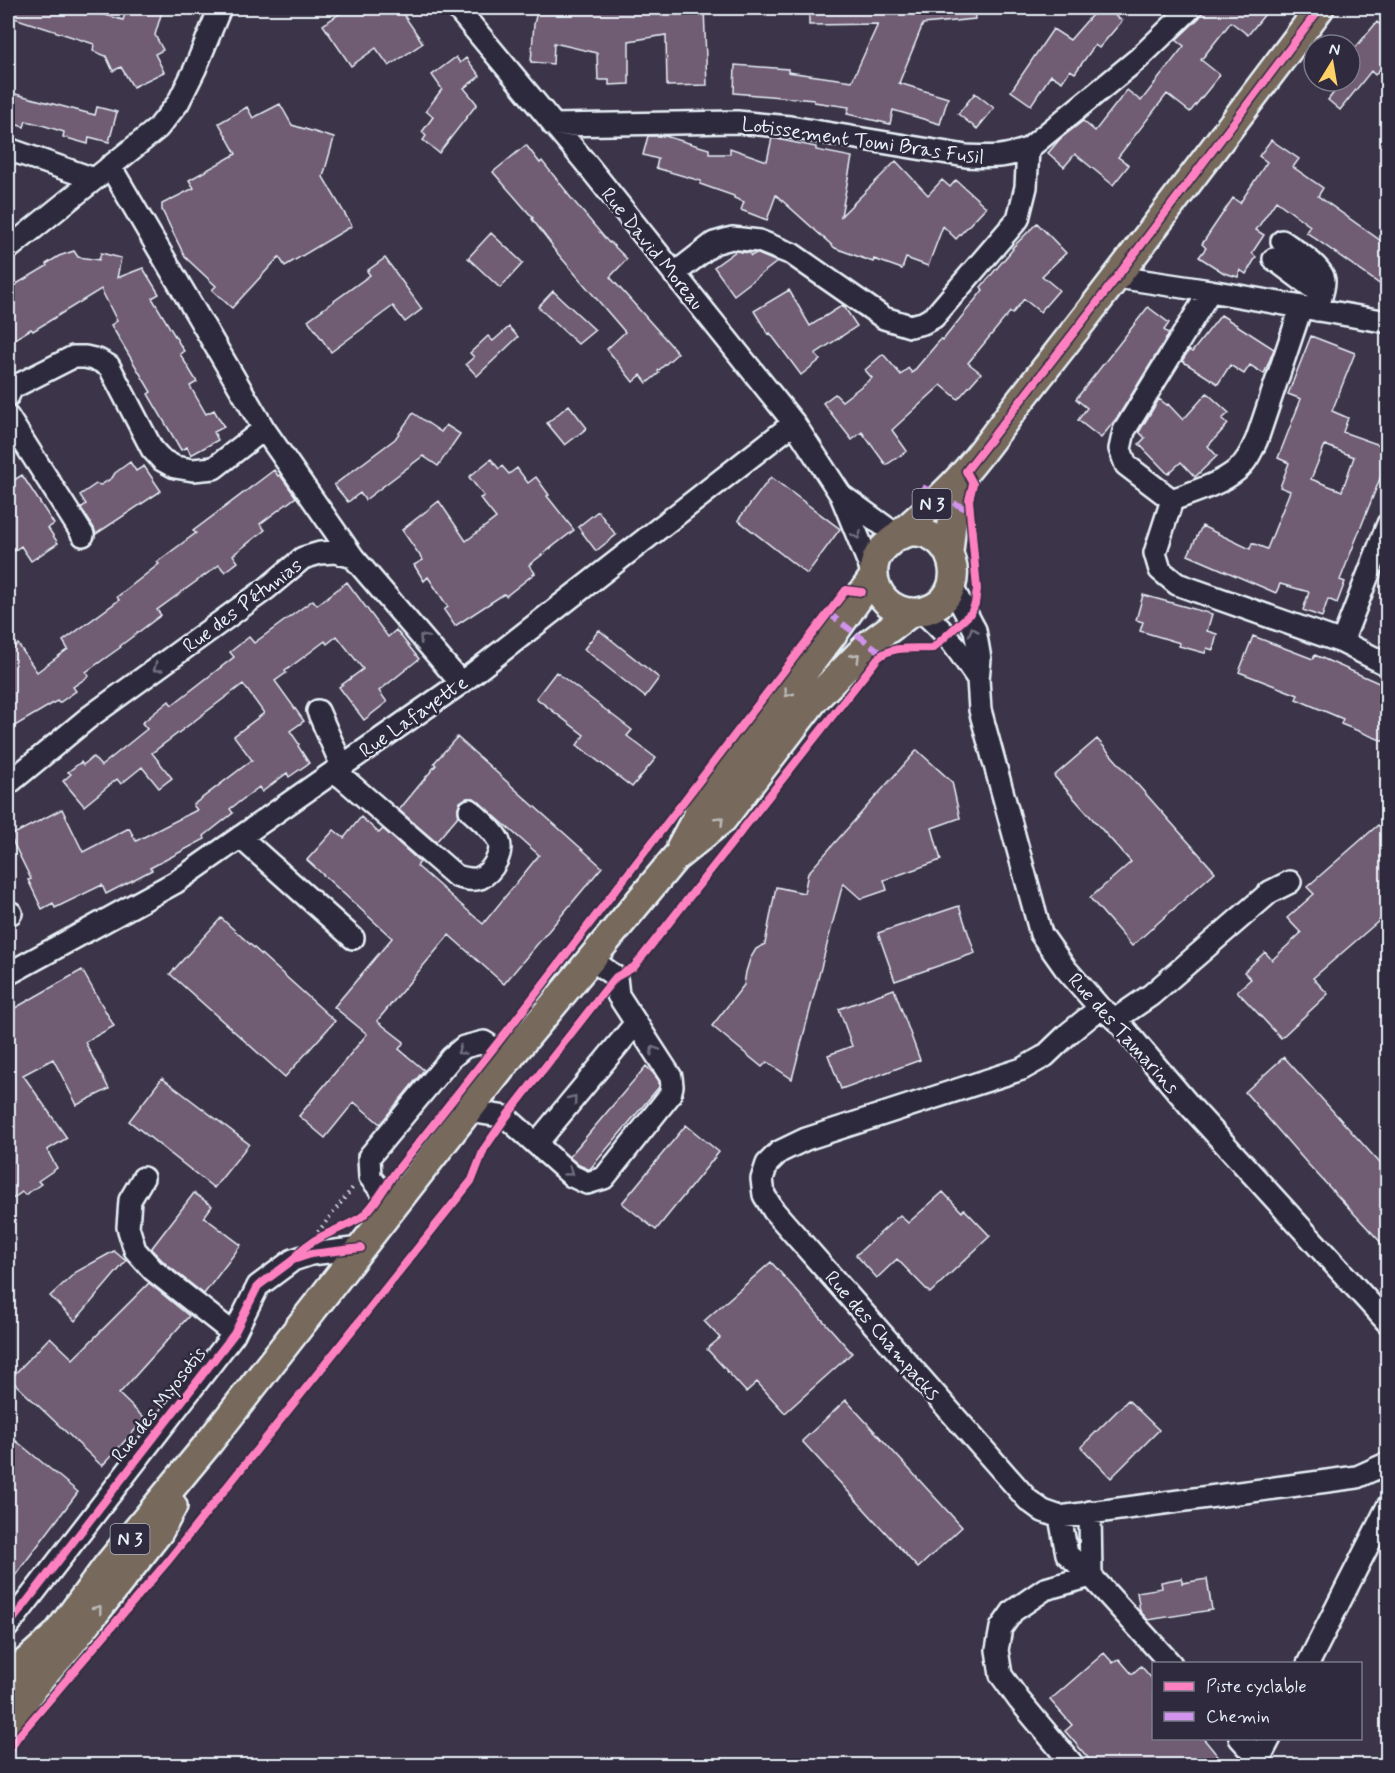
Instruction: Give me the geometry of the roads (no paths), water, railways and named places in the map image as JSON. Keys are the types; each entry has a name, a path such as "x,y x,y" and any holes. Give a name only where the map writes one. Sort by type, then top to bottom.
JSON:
{"main road":[{"name":"N 3","path":"898,536 966,471 1117,277 1320,8"},
{"name":"N 3","path":"948,552 954,503 966,471"},
{"path":"912,532 926,534 939,541 948,552 953,563 952,587 945,598 934,607 917,612 898,609 886,601 878,590 874,576 876,559 884,545 898,536 912,532"},
{"name":"N 3","path":"675,858 704,803 836,630 874,576"},
{"name":"N 3","path":"8,1678 56,1635 107,1566 207,1444 514,1052 675,858 723,819 815,699 870,643 917,612"},
{"name":"N 3","path":"8,1725 34,1686 66,1650 159,1532 207,1444"}],"street":[{"path":"8,249 158,129 178,103 195,69 220,8"},
{"name":"Rue David Moreau","path":"457,8 794,423 841,495 874,576"},
{"name":"Lotissement Tomi Bras Fusil","path":"553,125 737,122 790,127 966,156 1010,156 1028,149 1139,58 1191,8"},
{"path":"8,149 102,173 264,429 353,557 461,683"},
{"path":"674,274 714,243 732,238 759,241 792,254 884,318 910,326 923,323 934,317 1018,219 1026,187 1028,149"},
{"path":"1278,250 1313,304"},
{"path":"1117,277 1313,304 1388,322"},
{"path":"1172,500 1126,465 1120,449 1124,431 1210,291"},
{"path":"1172,500 1219,481 1237,470 1250,455 1313,304"},
{"path":"8,396 12,388 73,357 98,360 109,366 152,449 162,460 175,467 193,470 214,468 264,429"},
{"path":"8,417 83,535"},
{"name":"Rue Lafayette","path":"8,974 176,882 461,683 794,423"},
{"name":"Rue David Moreau","path":"841,495 898,536"},
{"path":"1172,500 1155,553 1160,570 1178,584 1342,642 1388,665"},
{"path":"1342,642 1388,524"},
{"name":"Rue des Pétunias","path":"8,784 88,718 266,589 303,558 335,552 353,557"},
{"name":"Rue des Tamarins","path":"952,587 975,630 980,658 978,679 980,710 1041,934 1065,969 1388,1323"},
{"path":"917,612 939,626 978,679"},
{"path":"815,699 836,630"},
{"path":"318,711 338,769 456,876 467,880 480,878 498,861 500,849 498,839 470,810"},
{"path":"240,837 353,938"},
{"path":"1108,1014 1151,995 1270,892 1290,882"},
{"path":"469,1110 506,1117 572,1176 587,1182 604,1178 670,1095 672,1086 671,1077 618,995 616,977 591,959"},
{"name":"Rue des Champacks","path":"1060,1517 1043,1512 1028,1500 774,1211 764,1195 762,1179 767,1164 779,1152 806,1139 1022,1069 1045,1056 1069,1033 1108,1014"},
{"path":"536,1144 636,1023"},
{"path":"386,1216 382,1192 370,1177 369,1157 464,1047 484,1042 493,1048 514,1052"},
{"path":"143,1178 130,1200 128,1227 135,1250 153,1270 234,1334"},
{"name":"Rue des Myosotis","path":"8,1626 234,1334 258,1286 293,1260 311,1254 361,1248"},
{"path":"1169,1662 1091,1576 1067,1554 1060,1517 1357,1477 1388,1462"},
{"path":"1309,1662 1388,1506"},
{"path":"1090,1512 1091,1576"},
{"path":"1074,1766 1001,1675 997,1650 1001,1628 1013,1611 1045,1589 1091,1576"},
{"name":"N 3","path":"34,1686 56,1635"},
{"path":"1242,1740 1260,1762 1269,1740"}]}
